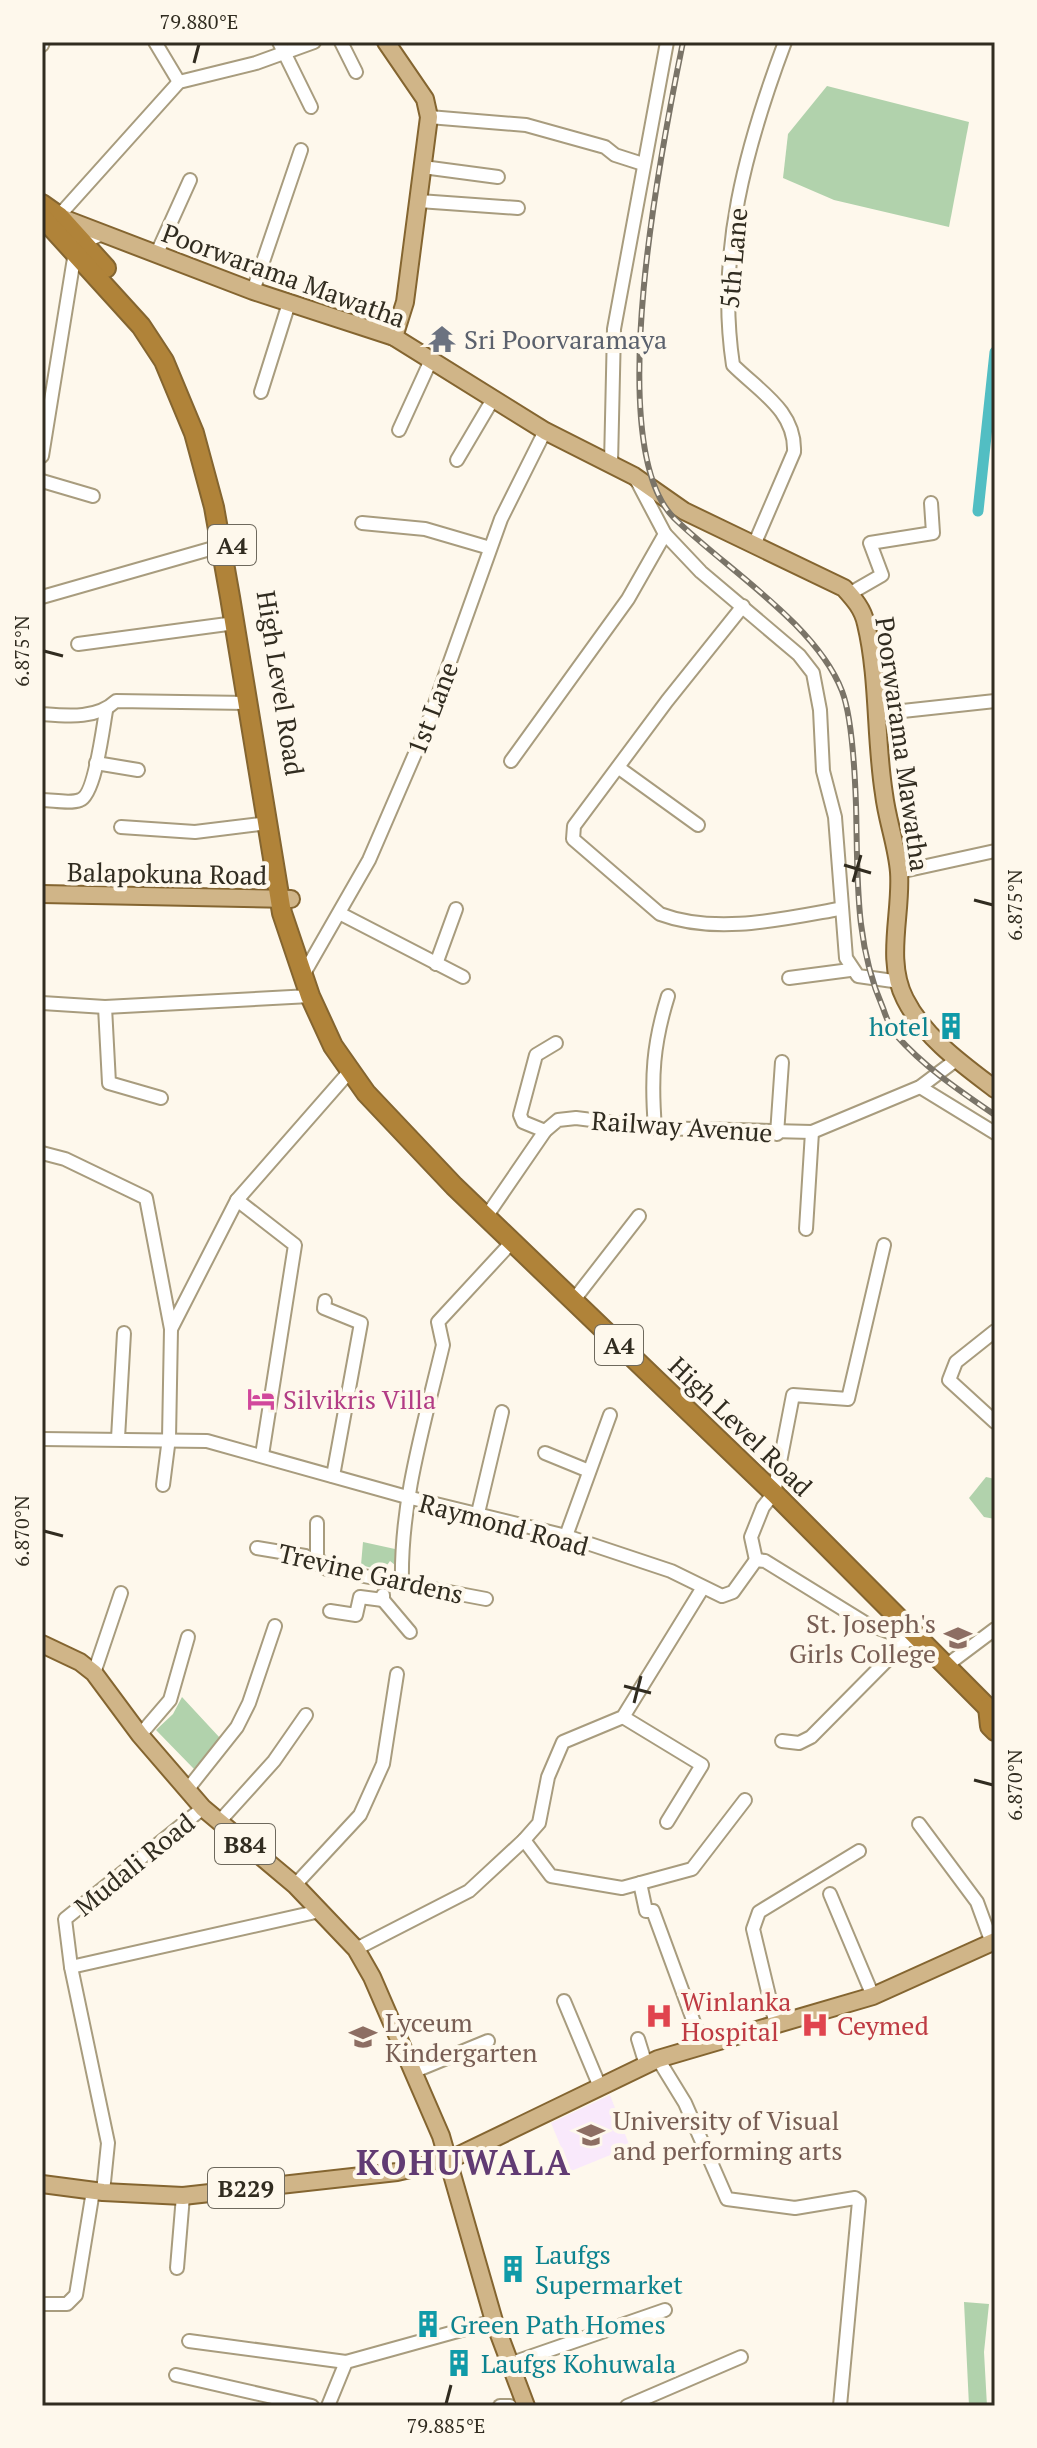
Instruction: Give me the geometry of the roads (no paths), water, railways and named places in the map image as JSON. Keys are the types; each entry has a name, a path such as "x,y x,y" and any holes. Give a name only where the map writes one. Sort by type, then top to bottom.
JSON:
{"highway":[{"name":"High Level Road","path":"42,204 51,219 161,337 185,377 200,413 232,542 294,941 302,977 333,1046 366,1093 511,1243 774,1493 993,1711"},
{"name":"High Level Road","path":"80,247 164,361 194,433 217,525 268,823 286,899"},
{"name":"A4","path":"993,1711 990,1726 995,1731"}],"main road":[{"path":"388,42 425,99 429,117 405,302 394,337"},
{"name":"Poorwarama Mawatha","path":"51,219 102,234 253,291 394,337 545,431 634,476 684,511 825,577 849,594 866,621 884,794 899,872 895,942 905,999 925,1028 956,1060 995,1089"},
{"name":"Balapokuna Road","path":"42,894 286,899"},
{"name":"B84","path":"42,1644 80,1662 94,1673 140,1735 203,1808 295,1885 356,1949 415,2071 449,2160 494,2321 526,2406"},
{"path":"449,2160 652,2062 873,1996 994,1942"},
{"name":"B229","path":"42,2184 98,2192 183,2196 397,2172 449,2160"}],"street":[{"path":"155,42 179,82"},
{"path":"51,219 179,82 281,48 314,42"},
{"path":"341,42 356,72"},
{"path":"611,464 614,329 667,42"},
{"name":"5th Lane","path":"754,545 794,452 795,435 773,400 733,365 726,280 735,208 754,133 785,42"},
{"path":"281,48 311,107"},
{"path":"429,117 526,125 605,147 626,160 643,164"},
{"path":"253,291 301,150"},
{"path":"423,167 498,177"},
{"path":"157,253 190,180"},
{"path":"419,201 518,208"},
{"path":"42,456 80,247 102,234"},
{"path":"261,392 289,303"},
{"path":"399,430 431,360"},
{"path":"457,460 493,399"},
{"name":"1st Lane","path":"302,977 341,914 427,726 501,519 545,431"},
{"path":"634,476 665,534 701,572 799,655 813,673 820,710 823,771 835,817 839,909 850,970"},
{"path":"42,481 93,496"},
{"path":"849,594 882,575 870,543 933,533 931,503"},
{"path":"362,523 425,529 490,548"},
{"path":"217,525 210,549 213,558 224,564"},
{"path":"511,761 628,599 665,534"},
{"path":"42,597 210,549"},
{"path":"743,606 574,826 573,839 660,914 697,922 768,922 839,909"},
{"path":"78,644 235,623"},
{"path":"42,800 79,801 85,797 96,763 106,711 116,701 247,703"},
{"path":"875,714 995,701"},
{"path":"42,714 71,716 106,711"},
{"path":"96,763 138,770"},
{"path":"619,768 698,825"},
{"path":"121,827 195,832 268,823"},
{"path":"899,872 995,851"},
{"path":"436,964 456,909"},
{"path":"341,914 463,977"},
{"path":"789,978 850,970 871,981 900,982"},
{"path":"42,1003 105,1007 310,996"},
{"path":"655,1128 651,1073 658,1029 668,996"},
{"path":"105,1007 109,1083 161,1098"},
{"path":"486,1217 545,1131 523,1122 520,1115 536,1055 556,1043"},
{"name":"Railway Avenue","path":"545,1131 558,1120 576,1118 655,1128 777,1134 812,1132 920,1087 956,1060"},
{"path":"777,1134 782,1062"},
{"path":"171,1329 237,1200 350,1071"},
{"path":"920,1087 995,1133"},
{"path":"806,1229 812,1132"},
{"path":"42,1153 65,1159 146,1198 171,1329 169,1438 163,1485"},
{"path":"237,1200 295,1245 262,1455"},
{"path":"573,1301 639,1216"},
{"path":"402,1584 401,1541 407,1497 443,1345 438,1322 511,1243"},
{"path":"356,1949 469,1891 524,1840 539,1823 548,1777 563,1742 623,1717 702,1589 722,1596 733,1592 756,1560 751,1537 763,1507 774,1493 793,1395 848,1399 884,1245"},
{"path":"325,1301 324,1308 361,1323 333,1476"},
{"path":"995,1331 956,1362 949,1372 949,1380 995,1422"},
{"path":"118,1438 124,1333"},
{"path":"478,1513 502,1412"},
{"path":"566,1536 610,1415"},
{"name":"Raymond Road","path":"42,1439 169,1438 207,1441 407,1497 566,1536 671,1571 702,1589"},
{"path":"545,1453 589,1471"},
{"path":"317,1523 317,1557 326,1568"},
{"name":"Trevine Gardens","path":"257,1548 305,1556 326,1568 486,1599"},
{"path":"756,1560 781,1568 867,1624 926,1646"},
{"path":"383,1600 384,1580"},
{"path":"94,1673 121,1593"},
{"path":"330,1611 356,1615 360,1597 383,1600 410,1632"},
{"path":"187,1790 237,1727 249,1703 275,1626"},
{"path":"947,1665 995,1629"},
{"path":"140,1735 170,1700 188,1637"},
{"path":"782,1741 799,1743 811,1737 908,1639"},
{"path":"295,1885 360,1815 383,1764 397,1674"},
{"path":"219,1822 274,1761 306,1715"},
{"path":"623,1717 702,1765 667,1822"},
{"path":"524,1840 551,1876 622,1888 692,1869 745,1800"},
{"name":"Mudali Road","path":"71,1967 65,1919 203,1808"},
{"path":"919,1824 977,1902 994,1942"},
{"path":"776,2025 753,1929 759,1912 859,1851"},
{"path":"640,1883 646,1911 653,1911 703,2047"},
{"path":"830,1894 873,1996"},
{"path":"42,2304 67,2304 76,2295 108,2143 71,1967 320,1911"},
{"path":"564,2001 600,2087"},
{"path":"638,2039 685,2103 727,2199 795,2208 855,2198 859,2201 840,2406"},
{"path":"415,2071 488,2041"},
{"path":"177,2268 183,2196"},
{"path":"509,2364 665,2310"},
{"path":"189,2341 346,2362 494,2321"},
{"path":"627,2406 741,2357"},
{"path":"328,2406 346,2362"},
{"path":"176,2375 312,2406"},
{"path":"500,2406 510,2406"}],"waterway":[{"path":"978,511 995,352"}],"railway":[{"path":"683,42 652,216 639,361 642,426 653,480 674,518 768,598 812,643 829,666 842,691 851,731 862,933 874,983 888,1022 896,1035 930,1068 995,1115"}],"place":[{"name":"Sri Poorvaramaya","path":"442,339"},
{"name":"hotel","path":"951,1026"},
{"name":"Silvikris Villa","path":"261,1399"},
{"name":"St. Joseph's Girls College","path":"958,1638"},
{"name":"Winlanka Hospital","path":"659,2016"},
{"name":"Ceymed","path":"815,2025"},
{"name":"Lyceum Kindergarten","path":"363,2037"},
{"name":"University of Visual and performing arts","path":"591,2135"},
{"name":"Laufgs Supermarket","path":"513,2269"},
{"name":"Green Path Homes","path":"428,2324"},
{"name":"Laufgs Kohuwala","path":"459,2363"}],"district":[{"name":"KOHUWALA","path":"464,2162"}]}
